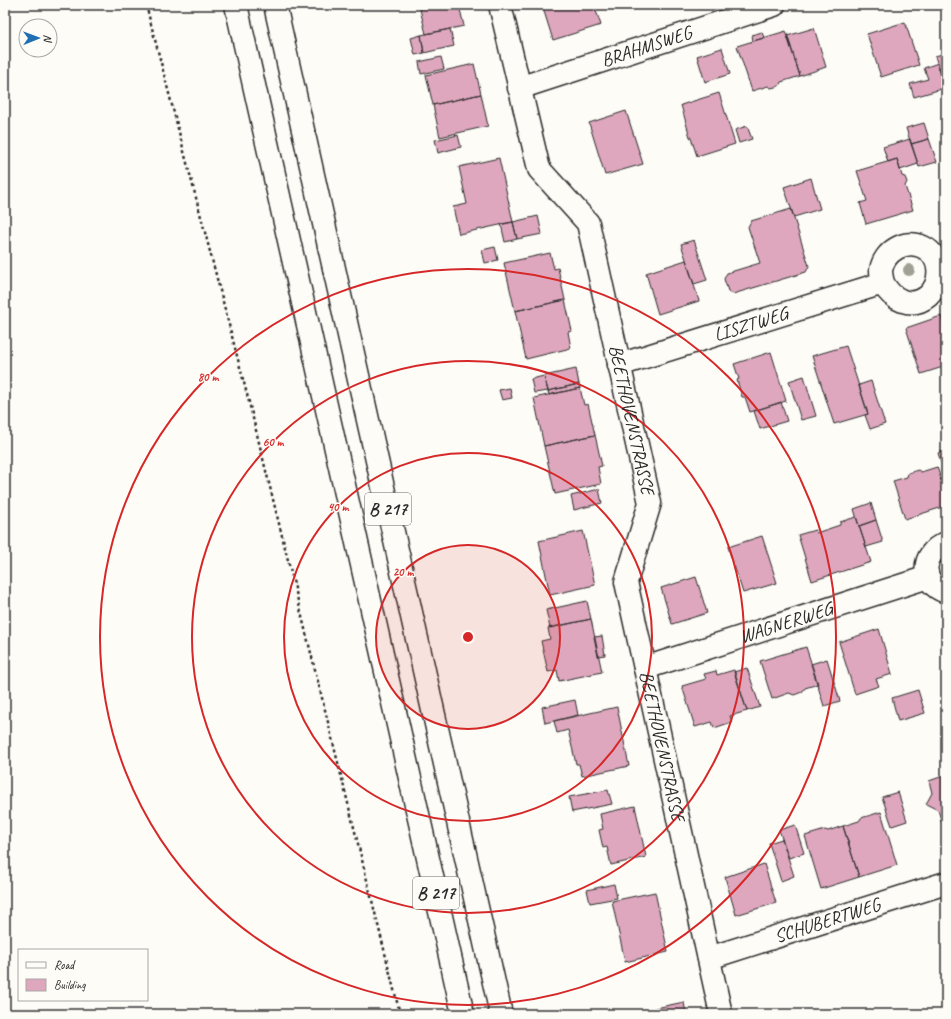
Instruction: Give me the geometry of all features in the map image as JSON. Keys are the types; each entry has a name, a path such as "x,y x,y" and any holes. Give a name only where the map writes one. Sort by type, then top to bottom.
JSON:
{"main road":[{"name":"B 217","path":"236,5 463,1014"},
{"name":"B 217","path":"275,5 501,1014"},
{"name":"BEETHOVENSTRASSE","path":"500,5 539,169 588,223 650,503 626,582 721,1014"},
{"name":"BRAHMSWEG","path":"519,88 774,5"},
{"name":"LISZTWEG","path":"619,365 882,282"},
{"path":"946,542 939,545 932,551 926,568 928,577 932,584 940,590 946,592"},
{"name":"WAGNERWEG","path":"645,668 928,577"},
{"name":"SCHUBERTWEG","path":"709,958 946,883"}],"path":[{"path":"146,5 249,402 400,1014"}],"building":[{"path":"419,5 459,5 464,26 426,34"},
{"path":"542,5 594,5 601,25 553,40"},
{"path":"628,5 649,5 630,11"},
{"path":"905,22 919,65 881,77 867,34"},
{"path":"814,28 826,67 800,76 787,36"},
{"path":"450,29 454,46 424,53 421,35"},
{"path":"786,31 800,76 781,82 779,86 771,88 768,86 752,91 737,46"},
{"path":"762,32 764,38 753,41 752,35"},
{"path":"421,35 424,53 415,55 411,38"},
{"path":"722,48 730,74 705,82 697,56"},
{"path":"946,53 946,91 935,56"},
{"path":"441,57 444,69 421,74 419,62"},
{"path":"938,63 945,88 914,97 910,84 928,79 924,68"},
{"path":"474,64 481,94 433,105 426,75"},
{"path":"719,93 735,144 697,156 681,105"},
{"path":"481,94 488,126 440,137 433,105"},
{"path":"626,111 643,164 605,175 589,123"},
{"path":"924,123 929,139 911,144 906,128"},
{"path":"747,126 752,139 739,143 735,130"},
{"path":"458,135 461,147 438,153 435,140"},
{"path":"910,139 918,164 900,170 897,159 888,162 883,147"},
{"path":"929,139 937,162 919,167 911,144"},
{"path":"499,158 513,222 459,234 453,207 467,204 459,167"},
{"path":"897,159 902,176 905,177 907,182 905,186 913,210 866,224 860,203 867,201 857,171"},
{"path":"811,178 820,209 794,217 784,187"},
{"path":"791,209 809,266 806,272 733,294 728,291 724,279 727,273 760,263 748,227 751,221"},
{"path":"538,216 542,234 517,239 513,222"},
{"path":"513,222 517,239 505,242 501,224"},
{"path":"694,240 707,280 694,284 681,244"},
{"path":"495,247 498,260 485,263 482,250"},
{"path":"550,253 554,269 558,268 565,300 515,311 504,263"},
{"path":"686,260 699,301 658,314 646,273"},
{"path":"565,300 572,331 568,332 571,348 526,359 515,311"},
{"path":"941,316 946,331 946,366 921,374 906,328"},
{"path":"846,346 868,414 834,424 812,356"},
{"path":"771,352 786,401 750,412 745,397 742,397 737,380 739,379 734,364"},
{"path":"576,369 579,384 548,391 544,376"},
{"path":"544,376 548,391 534,393 531,379"},
{"path":"804,376 816,416 801,420 789,381"},
{"path":"871,381 885,424 870,429 865,415 868,414 859,385"},
{"path":"579,384 580,388 549,395 548,391"},
{"path":"510,388 512,398 502,400 499,390"},
{"path":"580,388 584,405 588,404 595,435 544,446 534,398"},
{"path":"781,402 787,421 760,429 754,411"},
{"path":"595,435 602,466 598,467 601,484 555,494 544,446"},
{"path":"946,450 946,479 938,453"},
{"path":"937,467 946,494 946,506 905,519 893,481 907,477 908,473 918,470 921,472"},
{"path":"599,489 602,503 574,510 571,496"},
{"path":"871,503 876,520 859,526 854,509"},
{"path":"856,517 871,562 812,581 798,535 815,530 816,533 840,525 840,522"},
{"path":"876,520 883,542 866,547 859,526"},
{"path":"583,531 595,585 550,595 539,541"},
{"path":"762,536 777,583 743,593 728,547"},
{"path":"696,577 707,613 672,624 661,588"},
{"path":"587,601 591,619 550,628 546,610"},
{"path":"591,619 602,672 559,681 557,670 548,672 541,641 550,639 548,628"},
{"path":"879,629 892,674 876,679 879,686 855,694 839,642"},
{"path":"602,636 605,655 598,656 594,637"},
{"path":"946,644 946,662 941,646"},
{"path":"806,647 818,684 805,688 802,692 794,695 789,693 772,699 760,661"},
{"path":"827,659 840,701 824,706 811,664"},
{"path":"747,668 760,707 747,711 734,672"},
{"path":"734,670 747,711 730,716 732,722 714,728 712,722 695,727 682,686 706,679 704,674 716,671 717,675"},
{"path":"918,690 925,713 898,721 892,698"},
{"path":"575,700 578,715 545,723 542,707"},
{"path":"617,707 629,766 582,776 579,764 576,764 568,730 557,733 554,721"},
{"path":"946,775 946,821 942,823 938,810 926,804 932,793 929,781"},
{"path":"608,790 612,804 572,812 569,797"},
{"path":"898,792 907,821 892,826 882,797"},
{"path":"635,806 646,857 611,865 607,847 603,848 599,830 603,829 600,814"},
{"path":"881,812 897,865 859,877 843,826 859,821 861,818"},
{"path":"795,825 804,853 789,858 779,830"},
{"path":"843,826 859,877 821,889 805,836"},
{"path":"782,839 794,876 781,881 769,843"},
{"path":"764,864 776,903 736,915 725,877"},
{"path":"614,884 617,898 590,903 587,890"},
{"path":"655,892 668,952 625,962 612,901"},
{"path":"684,1002 686,1014 632,1013"}]}
